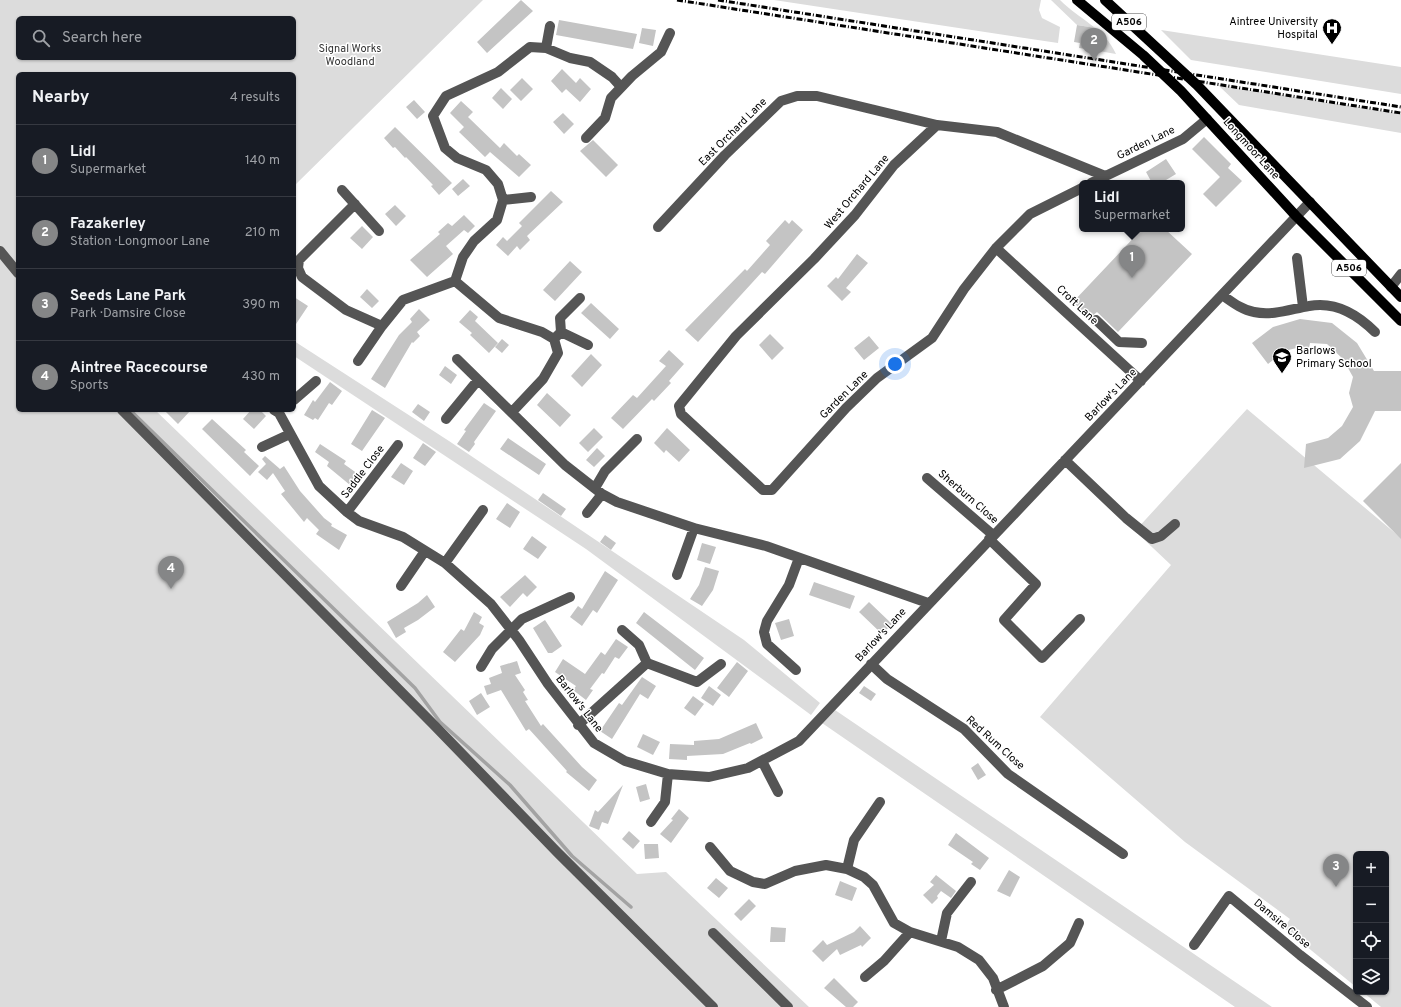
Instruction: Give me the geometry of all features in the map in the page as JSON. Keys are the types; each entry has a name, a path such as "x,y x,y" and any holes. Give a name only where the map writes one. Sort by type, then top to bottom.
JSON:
{"main road":[{"name":"Longmoor Lane","path":"1077,0 1144,55 1181,91 1296,216 1401,321"},
{"name":"Longmoor Lane","path":"1105,0 1197,85 1401,297"}],"street":[{"path":"546,48 550,26"},
{"path":"586,138 605,118 611,98 632,76 660,52 670,33"},
{"path":"455,281 463,257 474,241 497,220 503,200 498,184 486,170 457,158 445,148 433,116 446,96 498,72 530,47 546,48 570,58 590,62 612,77 621,87"},
{"name":"East Orchard Lane","path":"658,227 725,155 781,102 796,96 817,96 937,125"},
{"name":"Garden Lane","path":"1097,180 1183,139 1207,119"},
{"path":"937,125 997,132 1105,176"},
{"name":"West Orchard Lane","path":"679,406 736,336 814,259 855,215 894,165 937,125"},
{"path":"342,190 379,231"},
{"name":"Garden Lane","path":"679,406 681,414 763,490 772,490 846,408 877,378 932,338 964,289 996,248 1030,214 1079,190"},
{"path":"503,200 531,197"},
{"name":"Barlow's Lane","path":"279,412 319,486 359,521 403,537 445,563 491,604 578,725 594,743 625,761 668,774 709,777 748,768 798,741 1310,202"},
{"path":"355,204 299,260 296,268 302,276 346,310 382,326"},
{"name":"Croft Lane","path":"996,248 1141,381"},
{"path":"0,251 16,271"},
{"path":"1297,258 1303,307"},
{"path":"1391,287 1401,274"},
{"path":"358,361 382,326 403,300 455,281"},
{"path":"455,281 499,318 588,345"},
{"path":"1222,295 1239,307 1254,312 1274,313 1311,305 1336,307 1362,320 1375,332"},
{"path":"512,412 543,379 558,353 560,318 580,298"},
{"path":"1096,320 1120,342 1142,343"},
{"name":"Barlow's Lane","path":"457,359 565,465 599,491 617,502 694,528 766,546 928,603"},
{"path":"446,419 478,380"},
{"path":"296,398 316,381"},
{"path":"124,412 433,724 558,853 713,1007"},
{"path":"262,447 290,434"},
{"path":"587,513 599,491 605,472 637,439"},
{"name":"Saddle Close","path":"347,512 398,445"},
{"path":"1065,460 1126,518 1152,539 1161,536 1175,524"},
{"name":"Sherburn Close","path":"927,478 991,537 1036,584 1004,620 1042,658 1080,619"},
{"path":"445,563 483,510"},
{"path":"677,575 694,528"},
{"path":"402,586 425,551"},
{"path":"796,670 767,644 764,632 767,621 789,585 799,558"},
{"path":"481,667 492,649 522,619 570,597"},
{"path":"622,630 639,645 647,663 697,682 721,664"},
{"path":"578,725 647,663"},
{"name":"Red Rum Close","path":"871,664 887,679 964,729 1008,774 1123,854"},
{"path":"762,761 778,792"},
{"path":"651,822 664,802 668,774"},
{"path":"847,869 854,840 880,802"},
{"path":"710,847 730,870 754,882 765,884 795,872 826,865 847,869 864,877 873,886 894,923 910,932 958,947 979,960 993,978 996,990 1004,1007"},
{"path":"941,941 947,913 970,882"},
{"name":"Damsire Close","path":"1194,945 1230,896 1300,955 1367,1007"},
{"path":"996,990 1043,966 1070,943 1079,923"},
{"path":"865,977 884,961 910,932"},
{"path":"712,933 788,1007"}],"green space":[{"name":"Signal Works Woodland","path":"0,0 483,0 296,184 296,72 16,72 16,412 157,412 637,874 666,872 809,1007 0,1007"},
{"path":"774,0 1041,0 1039,10 1042,18 1060,27 1058,43"},
{"path":"1051,0 1060,0 1095,28 1077,25"},
{"path":"1096,29 1111,45 1116,54 1093,50"},
{"path":"1161,30 1401,67 1401,94 1191,60"},
{"path":"1218,85 1401,114 1401,133 1239,105"},
{"path":"296,342 449,441 744,640 820,703 811,715 586,549 296,357"},
{"path":"1247,409 1401,538 1401,1007 1381,1007 1367,995 1389,995 1389,851 1353,851 1353,985 1284,928 1290,919 1185,842 1040,717 1171,565 1135,531"},
{"path":"835,710 1272,1007 1235,1007 822,723"}],"building":[{"path":"521,0 533,11 487,53 477,42"},
{"path":"559,20 637,34 633,49 556,35"},
{"path":"1077,25 1096,28 1093,50 1079,48 1080,43 1074,42"},
{"path":"642,28 656,30 653,46 639,43"},
{"path":"562,69 576,83 580,78 591,89 580,102 566,89 562,93 551,81"},
{"path":"522,78 533,89 521,101 510,90"},
{"path":"501,88 512,99 503,109 492,98"},
{"path":"414,100 425,112 417,119 406,107"},
{"path":"461,101 473,112 468,117 500,148 504,143 517,156 519,154 531,165 519,177 490,152 485,157 459,132 464,127 450,113"},
{"path":"563,113 574,124 564,134 553,122"},
{"path":"395,127 452,183 439,195 431,186 433,185 406,157 405,158 395,147 393,148 384,138"},
{"path":"1204,137 1231,164 1228,168 1242,181 1216,207 1203,194 1220,177 1192,149"},
{"path":"593,140 618,165 606,177 580,151"},
{"path":"1166,159 1176,174 1166,180 1150,180 1146,172"},
{"path":"463,179 470,186 458,196 452,189"},
{"path":"551,191 563,202 527,236 530,240 520,250 517,246 508,256 496,245 503,237 507,241 522,226 519,223"},
{"path":"395,205 406,216 396,226 385,214"},
{"path":"464,215 475,226 468,233 464,230 446,246 453,254 427,277 410,260 440,234 438,232 448,223 452,226"},
{"path":"785,220 789,224 792,220 803,230 765,274 762,272 698,342 685,330 745,269 747,271 770,245 766,241"},
{"path":"362,226 373,237 362,249 350,238"},
{"path":"1139,232 1168,232 1192,254 1118,332 1097,312 1090,318 1073,302"},
{"path":"857,254 868,263 846,288 851,292 842,301 827,286 836,277 838,279"},
{"path":"570,261 582,272 555,301 543,290"},
{"path":"367,289 379,301 372,308 360,297"},
{"path":"296,298 308,306 296,324"},
{"path":"591,303 619,329 610,339 581,313"},
{"path":"419,309 430,320 417,332 420,336 413,343 412,342 385,388 371,379 399,335 412,322 410,319"},
{"path":"470,310 478,317 475,321 498,343 489,353 470,335 472,333 459,322"},
{"path":"1300,319 1332,323 1357,343 1374,371 1401,371 1401,411 1375,411 1360,441 1340,459 1304,468 1306,444 1328,438 1342,426 1353,407 1349,393 1353,377 1343,359 1327,344 1310,343 1309,348 1301,347 1284,351 1268,364 1252,343 1273,327"},
{"path":"770,334 784,348 772,360 759,345"},
{"path":"869,336 879,348 864,360 854,348"},
{"path":"502,339 509,345 502,353 495,347"},
{"path":"669,350 684,364 669,381 671,383 654,401 652,399 623,429 611,418 633,395 637,398 666,366 659,361"},
{"path":"591,354 602,365 582,387 571,376"},
{"path":"445,366 457,375 451,384 439,375"},
{"path":"330,382 342,391 332,405 329,403 318,420 315,418 313,420 304,415 313,400 315,402"},
{"path":"547,393 571,415 560,427 537,405"},
{"path":"484,403 496,411 474,442 475,444 469,452 457,444 466,431 464,430"},
{"path":"418,404 430,412 424,421 412,412"},
{"path":"372,410 385,418 362,451 351,444"},
{"path":"166,412 189,412 178,424"},
{"path":"249,412 262,412 266,416 254,429 243,419"},
{"path":"212,419 246,450 244,452 259,466 250,476 202,429"},
{"path":"594,428 603,437 588,452 579,443"},
{"path":"667,428 690,450 679,462 666,450 664,453 654,443"},
{"path":"508,438 546,464 539,475 500,449"},
{"path":"423,443 436,452 425,466 413,458"},
{"path":"320,444 346,461 344,464 358,474 350,485 327,466 329,462 315,452"},
{"path":"597,448 605,456 594,467 586,460"},
{"path":"265,456 280,469 284,466 300,491 324,518 332,524 331,526 347,535 339,550 316,534 319,530 307,518 304,522 281,494 285,491 273,473 267,480 258,472 266,464 262,459"},
{"path":"401,463 413,471 404,485 391,477"},
{"path":"1401,463 1401,539 1363,501"},
{"path":"543,493 566,509 561,516 538,500"},
{"path":"507,503 520,512 510,528 496,519"},
{"path":"605,535 616,543 611,550 600,542"},
{"path":"532,536 547,547 538,559 523,549"},
{"path":"702,543 716,547 710,564 697,560"},
{"path":"705,567 719,571 713,590 702,606 690,599 699,585"},
{"path":"605,571 618,580 597,613 593,610 582,626 570,617 578,606 582,609"},
{"path":"525,575 537,587 527,597 523,593 510,607 500,597"},
{"path":"814,582 855,596 850,609 809,595"},
{"path":"427,595 435,607 418,620 404,628 406,632 396,638 387,622 418,603"},
{"path":"869,602 892,624 882,634 859,612"},
{"path":"474,612 482,617 479,623 484,626 480,635 455,662 443,652 461,629 464,631"},
{"path":"644,612 704,658 695,670 636,623"},
{"path":"789,619 794,636 781,640 775,623"},
{"path":"545,620 562,646 552,653 548,653 533,628"},
{"path":"616,639 628,647 619,659 615,657 604,674 602,673 590,689 593,690 586,700 573,690 576,686 555,672 563,659 585,674 601,652 605,655"},
{"path":"517,661 521,673 515,675 525,690 523,692 528,700 525,701 541,726 543,724 582,767 597,780 589,791 566,772 567,771 529,729 526,731 501,690 487,695 484,686 491,684 489,678 502,673 500,666"},
{"path":"737,662 748,671 729,697 717,688"},
{"path":"642,677 656,686 648,699 640,694 612,739 600,731 619,703 622,705"},
{"path":"709,686 721,695 713,706 701,698"},
{"path":"864,686 876,694 871,701 859,693"},
{"path":"481,693 490,707 477,715 469,701"},
{"path":"693,696 704,704 695,716 684,708"},
{"path":"756,723 763,738 751,744 750,743 723,754 687,756 687,760 669,759 670,744 694,745 694,741 719,739"},
{"path":"643,734 660,742 653,755 637,747"},
{"path":"978,763 986,775 978,780 971,768"},
{"path":"646,784 650,799 640,802 636,787"},
{"path":"623,785 608,824 602,822 599,830 589,826 595,810 598,812"},
{"path":"679,809 689,818 671,843 660,834 673,820 671,819"},
{"path":"629,831 640,841 633,849 622,839"},
{"path":"956,833 989,858 980,870 971,864 973,862 948,845"},
{"path":"644,844 658,844 659,858 645,859"},
{"path":"1009,870 1020,877 1010,897 997,891"},
{"path":"936,875 956,891 951,898 941,891 937,896 938,898 932,904 923,895 934,885 930,882"},
{"path":"716,878 728,888 719,898 707,888"},
{"path":"840,881 857,888 852,901 835,895"},
{"path":"749,899 756,906 741,921 734,914"},
{"path":"860,926 871,938 862,947 861,945 840,955 837,949 823,962 812,951 823,940 827,945 854,932"},
{"path":"771,927 786,928 785,942 770,942"},
{"path":"834,978 858,1002 853,1007 846,1007 824,988"}],"waterway":[{"path":"132,412 415,688 440,722 510,785 572,856 631,907"}],"railway":[{"path":"677,0 1401,113"},
{"path":"718,0 1401,107"}],"place":[{"name":"Aintree University Hospital","path":"1332,45"},
{"name":"Fazakerley","path":"1094,61"},
{"name":"Lidl","path":"1132,278"},
{"name":"Barlows Primary School","path":"1282,374"},
{"name":"Aintree Racecourse","path":"171,589"},
{"name":"Seeds Lane Park","path":"1336,887"}]}
